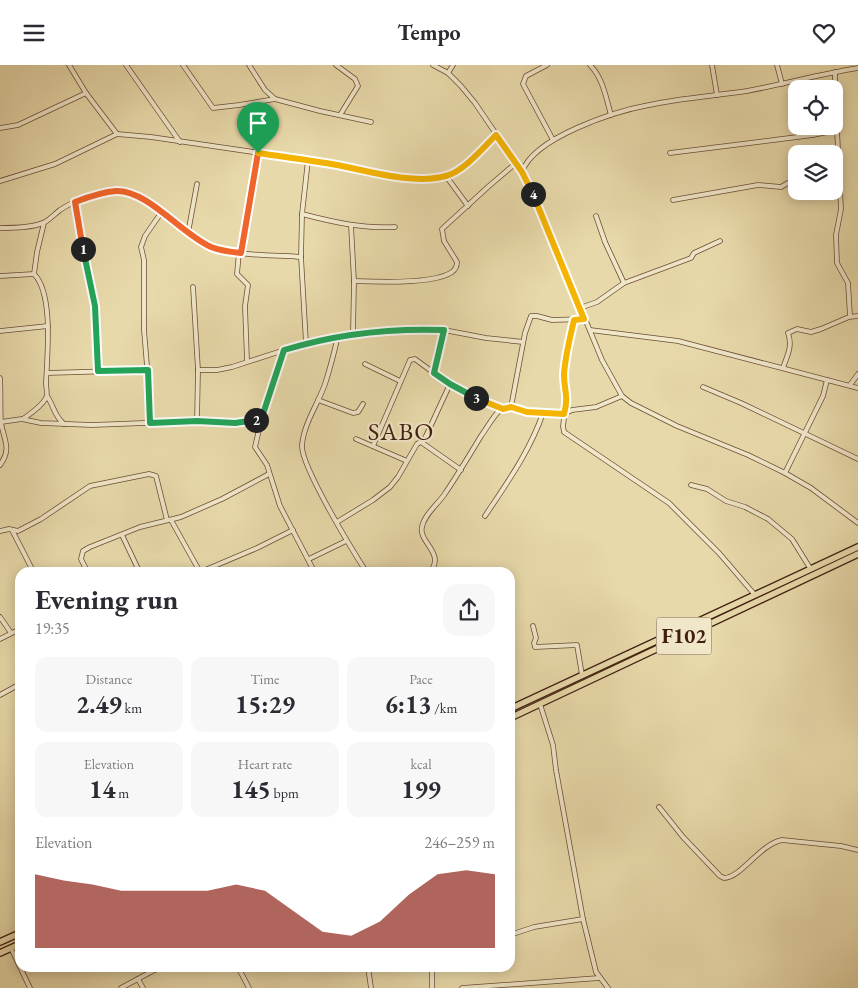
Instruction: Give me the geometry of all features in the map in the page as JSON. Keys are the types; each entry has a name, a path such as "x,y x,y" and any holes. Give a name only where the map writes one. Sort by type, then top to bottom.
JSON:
{"main road":[{"name":"F102","path":"515,707 858,547"},
{"name":"F102","path":"515,716 858,554"},
{"path":"0,942 15,935"},
{"path":"0,953 15,946"}],"street":[{"path":"70,65 86,93 117,134"},
{"path":"126,65 180,142"},
{"path":"184,65 213,108 275,99 371,122"},
{"path":"249,65 265,90 275,99"},
{"path":"336,65 355,79 358,86 340,115"},
{"path":"433,65 448,73 461,86 475,103 522,172 541,212 602,360 622,395 637,406 677,426 748,455 785,473 811,488 858,523"},
{"path":"448,73 453,65"},
{"path":"547,65 526,76 523,84 553,140"},
{"path":"590,65 596,72 602,85 611,115"},
{"path":"712,65 717,95"},
{"path":"777,65 782,84"},
{"path":"522,172 530,159 542,147 585,125 611,115 649,105 782,84 858,68"},
{"path":"835,72 835,80"},
{"path":"0,128 23,123 86,93"},
{"path":"0,181 55,164 117,134 151,137 308,160 399,178 446,176 472,160 496,135"},
{"path":"670,153 813,135"},
{"path":"247,361 245,306 248,285 239,277 237,272 258,153"},
{"path":"306,343 301,257 302,214 308,160"},
{"path":"354,281 439,278 453,271 457,262 444,241 442,229 516,163"},
{"path":"446,176 468,206"},
{"path":"673,200 758,185 781,187 788,183"},
{"path":"188,233 197,184"},
{"path":"0,228 44,223 75,202 93,195 116,191 131,193 144,200 210,247 224,251 301,257"},
{"path":"840,200 841,209 836,235 836,263 848,283 850,316"},
{"path":"75,202 85,264 95,306 98,371"},
{"path":"150,423 144,330 144,260 142,243 161,213"},
{"path":"302,214 351,225 378,228 395,227"},
{"path":"596,216 604,242 624,283"},
{"path":"34,275 44,223"},
{"path":"351,225 354,281 352,333"},
{"path":"580,308 597,302 624,283 691,258 694,253 720,241"},
{"path":"0,276 34,275 38,278 48,315 47,396 53,406 55,416 66,425"},
{"path":"193,287 198,371 197,421"},
{"path":"511,407 523,342 531,316 552,320 584,319"},
{"path":"783,368 791,341 788,333 797,329 811,332 850,316 858,316"},
{"path":"574,320 567,349 564,377 567,394 564,432 669,503 719,553 755,595"},
{"path":"0,331 48,326"},
{"path":"198,371 232,367 306,343 352,333 420,329 444,330 486,338 523,342"},
{"path":"590,329 678,341 858,388"},
{"path":"434,373 444,330"},
{"path":"338,337 331,363 303,439 302,453 346,541 363,567"},
{"path":"284,350 261,420 255,447 267,465 280,506 312,567"},
{"path":"373,446 408,363 412,359 415,359 450,384 485,403 503,409"},
{"path":"365,364 400,381"},
{"path":"47,373 148,370"},
{"path":"850,385 858,374"},
{"path":"0,378 1,422 7,439 7,450 4,460 0,465"},
{"path":"785,473 823,396 827,380"},
{"path":"337,522 373,500 395,482 417,444 424,440 450,384"},
{"path":"703,387 858,459"},
{"path":"433,567 435,564 434,558 422,532 422,526 426,517 440,500 496,413 511,407 527,412 564,414 572,409 596,407 622,395"},
{"path":"22,419 36,409 47,396"},
{"path":"318,400 353,413 358,411 363,404"},
{"path":"485,516 520,464 536,433 542,413"},
{"path":"1,422 22,419 66,425 197,421 235,423 261,420"},
{"path":"356,439 407,461"},
{"path":"421,442 460,470"},
{"path":"0,531 18,531 41,519 90,486 149,474 156,476 169,520 196,567"},
{"path":"85,567 81,559 83,551 140,527 181,517 222,499 269,474"},
{"path":"691,485 707,489 726,501 745,507 768,519 792,539 810,568"},
{"path":"12,530 31,567"},
{"path":"212,567 293,530"},
{"path":"122,535 137,567"},
{"path":"309,559 346,541"},
{"path":"0,617 11,633"},
{"path":"533,626 536,638 535,647 577,645 582,675"},
{"path":"0,639 15,631"},
{"path":"0,695 15,687"},
{"path":"540,704 553,745 557,778 583,919 596,972 608,988"},
{"path":"659,807 683,837 724,878 732,877 761,851 777,841 841,846 858,850"},
{"path":"515,933 534,927 583,919"},
{"path":"11,948 15,956"},
{"path":"22,972 30,988"},
{"path":"121,988 151,972"},
{"path":"241,972 249,988"},
{"path":"368,972 370,988"},
{"path":"432,972 432,988"},
{"path":"462,988 600,978"},
{"path":"138,979 143,988"}],"district":[{"name":"SABO","path":"401,431"}],"route":[{"path":"496,135 522,172 530,187 584,319 574,320 569,340 564,377 567,406 564,414 527,412 511,407 503,409 485,403 438,377 434,373 444,330 420,329 352,333 284,350 261,420 235,423 197,421 150,423 148,370 98,371 95,306 75,202 93,195 116,191 131,193 144,200 210,247 241,253 258,153 308,160 399,178 430,178 453,173 472,160 496,135"}]}
